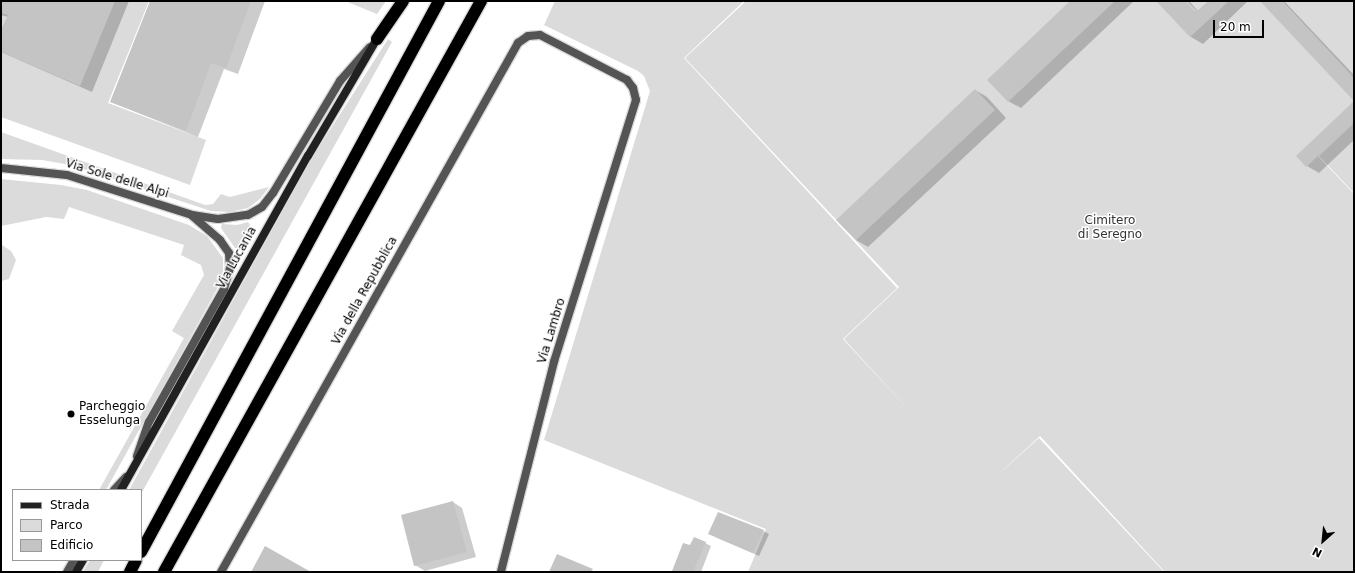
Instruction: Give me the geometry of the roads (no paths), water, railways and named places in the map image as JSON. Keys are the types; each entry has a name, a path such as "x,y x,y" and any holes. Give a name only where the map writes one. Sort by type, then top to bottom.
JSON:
{"highway":[{"path":"377,39 403,1"},
{"path":"142,550 439,1"},
{"path":"164,572 481,1"},
{"path":"130,572 136,561"}],"street":[{"name":"Via della Repubblica","path":"221,572 518,43 528,36 540,35 627,80 633,88 636,100"},
{"path":"192,215 234,218 248,215 262,207 273,193 340,81 377,39"},
{"name":"Via Lucania","path":"122,489 308,156 377,39"},
{"name":"Via Lambro","path":"501,572 554,362 636,100"},
{"name":"Via Sole delle Alpi","path":"1,169 12,168 67,175 91,181 192,215"},
{"path":"115,489 133,469 149,422 224,289 230,268 229,253 220,240 192,215"},
{"path":"67,572 73,561"},
{"path":"76,572 82,561"}],"place":[{"name":"Parcheggio Esselunga","path":"71,414"}],"park label":[{"name":"Cimitero di Seregno","path":"1110,228"}]}
